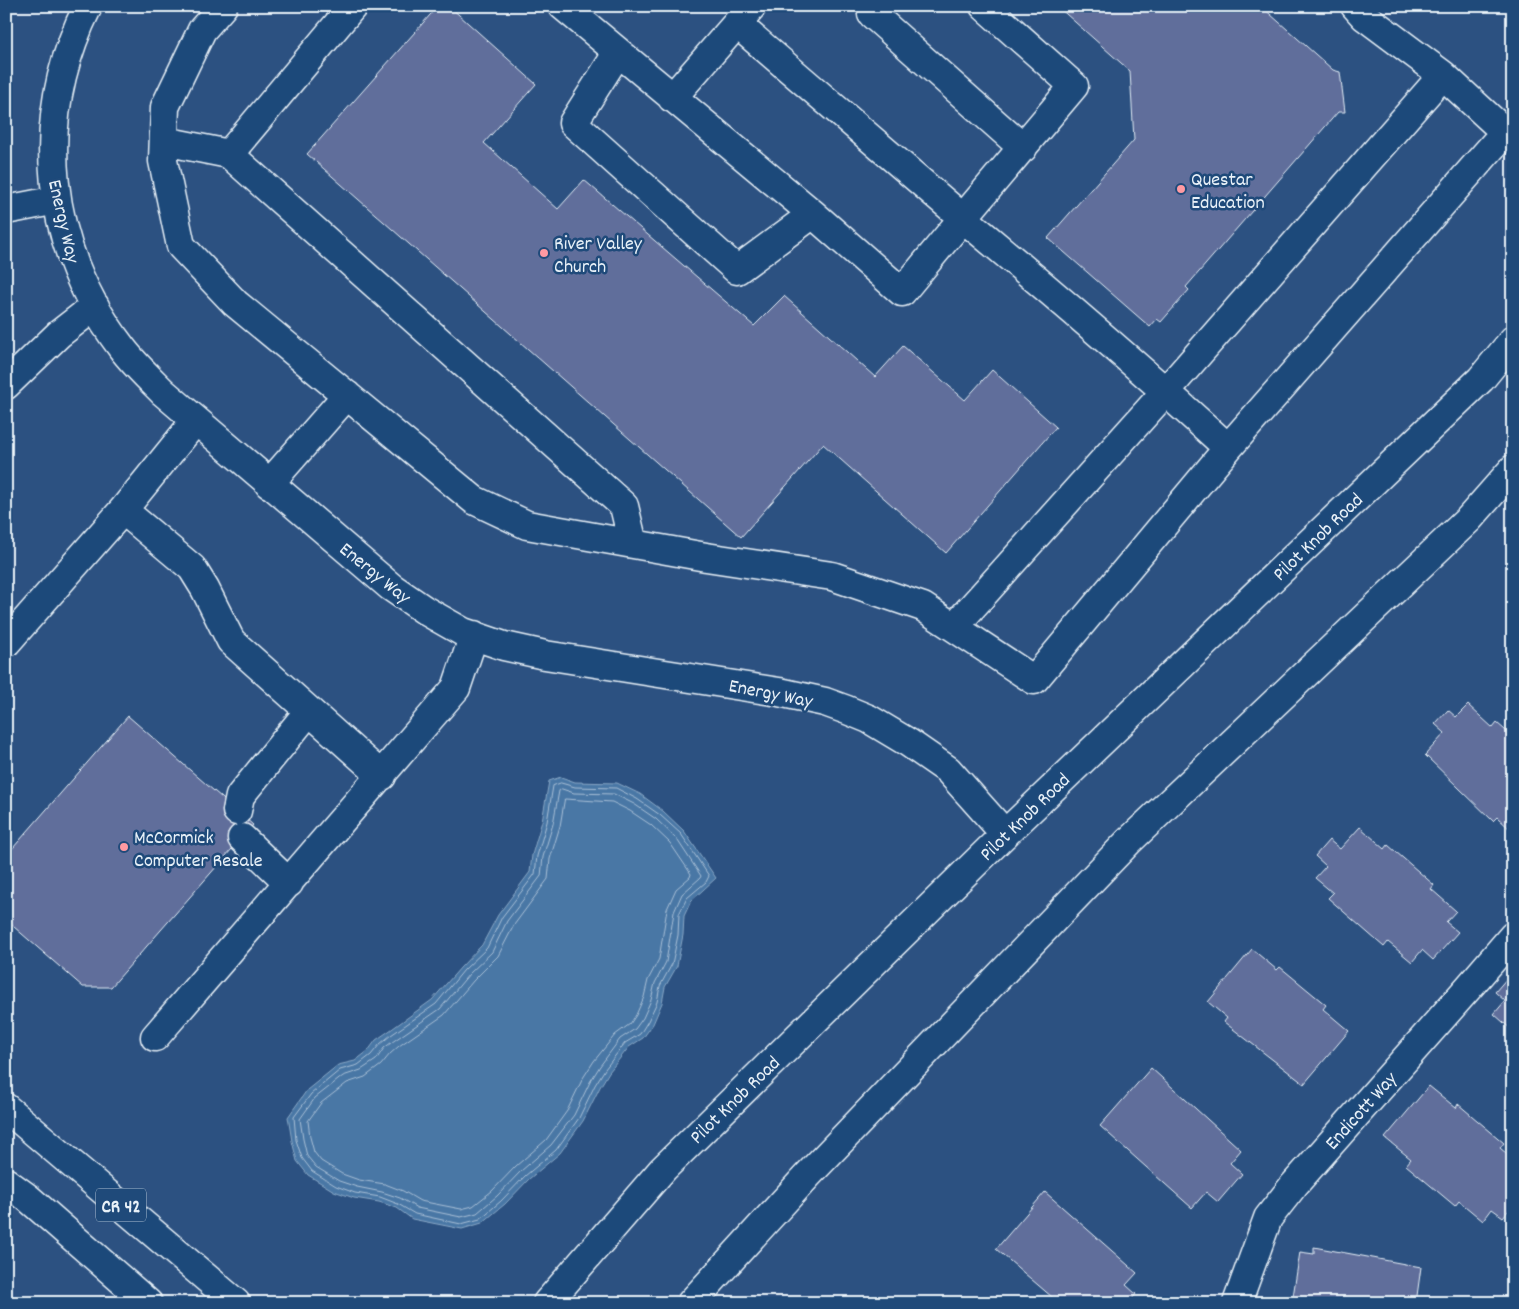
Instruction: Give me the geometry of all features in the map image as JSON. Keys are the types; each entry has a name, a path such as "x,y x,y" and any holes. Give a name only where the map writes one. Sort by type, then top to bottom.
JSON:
{"main road":[{"name":"Energy Way","path":"88,6 70,46 60,79 53,140 57,200 64,233 74,265 95,306 121,348 163,392 391,587 426,611 464,632 504,646 545,655 779,692 825,702 848,710 869,719 909,742 948,770 1005,834"},
{"path":"223,6 202,30 165,107 163,161 181,246 235,303 474,500 527,525 706,557 832,576 923,607 1034,680 1228,448 1506,132 1443,75 1364,16 1356,6"},
{"path":"229,154 353,6"},
{"path":"563,6 813,214 902,292 1074,86 984,6"},
{"path":"872,9 1023,148"},
{"path":"672,98 745,15 963,218 1166,391 1228,448"},
{"path":"618,52 573,123 738,270 813,214"},
{"path":"954,627 1166,391 1443,75"},
{"path":"164,141 229,154 624,506 633,544"},
{"path":"6,210 57,200"},
{"path":"6,385 59,334 95,306"},
{"name":"Pilot Knob Road","path":"547,1303 663,1169 1005,834 1481,378 1513,340"},
{"path":"270,484 347,396"},
{"path":"6,643 123,510 196,420"},
{"path":"690,1303 808,1175 1129,841 1469,519 1513,469"},
{"path":"123,510 192,568 205,589 230,641 382,776"},
{"path":"155,1037 456,688 474,635"},
{"path":"289,883 239,825 240,796 309,711"},
{"name":"Endicott Way","path":"1237,1303 1268,1218 1300,1178 1513,936"},
{"name":"CR 42","path":"6,1108 236,1303"},
{"name":"CR 42","path":"6,1182 28,1198 148,1303"}],"water":[{"path":"561,777 575,782 617,783 640,794 663,811 684,831 716,878 691,901 684,916 683,935 677,966 665,987 662,1003 653,1024 643,1038 629,1047 609,1072 583,1121 560,1153 482,1223 462,1229 412,1219 397,1208 379,1202 354,1198 334,1191 308,1175 297,1161 288,1117 307,1090 338,1065 355,1061 368,1051 376,1040 432,1000 482,945 498,915 530,872 532,855 542,821 549,781"}],"building":[{"name":"River Valley Church","path":"438,6 449,6 536,84 484,143 558,209 584,180 754,326 784,296 875,377 903,346 965,400 992,370 1056,427 946,553 823,444 741,537 307,154"},
{"name":"Questar Education","path":"1057,6 1261,6 1333,70 1340,72 1345,112 1338,112 1186,287 1189,290 1161,322 1157,319 1150,327 1048,238 1134,140 1130,71"},
{"path":"1468,705 1493,728 1497,723 1513,737 1513,832 1497,817 1493,821 1425,755 1445,733 1435,724 1448,710 1456,717"},
{"name":"McCormick Computer Resale","path":"128,716 253,825 111,987 83,987 6,920 6,856"},
{"path":"1360,827 1385,849 1388,845 1434,885 1431,889 1456,911 1446,922 1458,932 1433,960 1422,950 1412,962 1388,942 1384,947 1328,898 1333,893 1315,878 1326,866 1315,856 1329,840 1340,849"},
{"path":"1252,949 1277,970 1280,967 1326,1005 1323,1009 1349,1031 1304,1084 1224,1022 1227,1018 1208,1002"},
{"path":"1508,977 1513,981 1513,1031 1494,1014 1505,1001 1495,992"},
{"path":"1151,1068 1241,1150 1230,1163 1242,1174 1218,1202 1206,1192 1192,1208 1100,1126"},
{"path":"1429,1086 1456,1108 1458,1104 1504,1143 1500,1148 1513,1159 1513,1205 1503,1217 1492,1209 1483,1221 1459,1201 1455,1206 1406,1165 1411,1159 1385,1138"},
{"path":"1045,1192 1137,1273 1126,1285 1136,1294 1129,1303 1059,1303 996,1249"},
{"path":"1314,1247 1421,1267 1416,1303 1292,1303 1300,1252 1314,1254"}],"place":[{"name":"Questar Education","path":"1181,189"},
{"name":"River Valley Church","path":"544,253"},
{"name":"McCormick Computer Resale","path":"124,847"}]}
